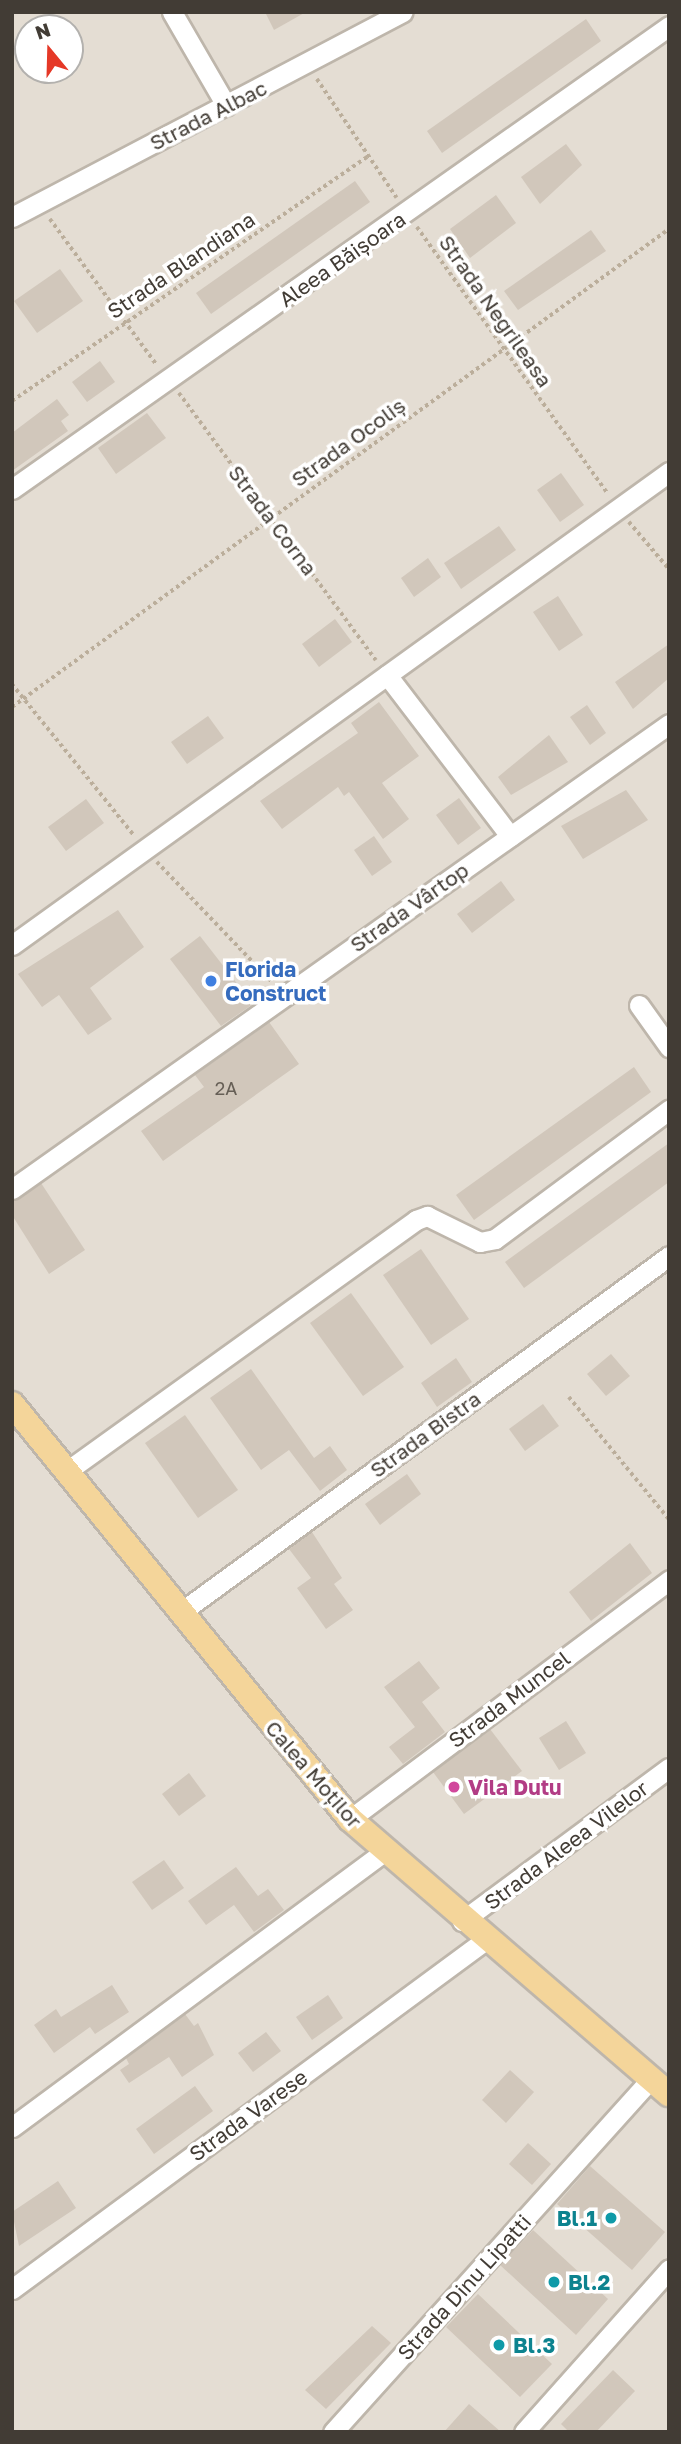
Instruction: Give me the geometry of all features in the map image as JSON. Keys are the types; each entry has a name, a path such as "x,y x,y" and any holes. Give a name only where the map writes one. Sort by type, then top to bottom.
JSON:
{"main road":[{"name":"Calea Moților","path":"12,1404 350,1819 484,1941 660,2086"}],"street":[{"path":"172,12 226,106"},
{"name":"Strada Albac","path":"12,217 403,12"},
{"name":"Aleea Băișoara","path":"12,489 669,26"},
{"path":"12,945 669,472"},
{"path":"387,675 510,836"},
{"name":"Strada Vârtop","path":"12,1189 669,724"},
{"path":"639,1004 669,1047"},
{"path":"67,1471 416,1220 427,1216 480,1241 495,1239 669,1110"},
{"name":"Strada Bistra","path":"181,1612 669,1256"},
{"name":"Strada Muncel","path":"350,1819 669,1580"},
{"name":"Strada Aleea Vilelor","path":"462,1921 669,1768"},
{"path":"12,2127 384,1852"},
{"name":"Strada Varese","path":"12,2289 484,1941"},
{"name":"Strada Dinu Lipatti","path":"332,2432 660,2086"},
{"path":"524,2432 669,2269"}],"path":[{"name":"Strada Negrileasa","path":"307,64 407,213 618,509 669,569"},
{"name":"Strada Blandiana","path":"12,401 369,156"},
{"name":"Strada Corna","path":"38,203 387,675"},
{"name":"Strada Ocoliș","path":"12,707 669,229"},
{"path":"569,1397 669,1518"}],"shaded area":[{"path":"12,12 669,12 669,2432 12,2432"}],"building":[{"path":"265,12 306,12 274,30"},
{"path":"586,19 601,41 442,153 427,131"},
{"path":"566,144 582,165 540,204 521,177"},
{"path":"355,181 370,202 211,314 196,293"},
{"path":"496,195 516,223 470,258 450,229"},
{"path":"591,230 606,251 518,310 504,291"},
{"path":"60,269 83,301 37,333 14,301"},
{"path":"100,361 115,382 87,402 72,382"},
{"path":"57,399 69,415 61,421 68,431 12,471 12,433"},
{"path":"147,413 166,438 116,474 98,448"},
{"path":"561,473 584,505 560,522 537,490"},
{"path":"499,526 516,550 461,589 444,563"},
{"path":"428,558 441,577 414,597 401,578"},
{"path":"558,596 583,635 559,651 533,612"},
{"path":"335,619 352,642 319,667 302,644"},
{"path":"669,644 669,678 633,709 615,682"},
{"path":"379,702 419,756 382,783 409,819 383,839 349,792 344,796 338,787 282,829 260,801 358,733 351,723"},
{"path":"587,705 606,733 590,745 570,717"},
{"path":"208,716 224,738 187,764 171,742"},
{"path":"549,735 568,762 511,795 498,777"},
{"path":"626,790 648,820 583,859 561,826"},
{"path":"459,798 481,828 458,845 436,815"},
{"path":"86,799 104,823 66,851 48,827"},
{"path":"374,836 392,862 372,876 354,850"},
{"path":"501,881 515,900 472,933 457,914"},
{"path":"118,910 144,947 90,988 112,1019 88,1035 59,995 42,1007 18,974"},
{"name":"Florida Construct","path":"200,936 253,1004 221,1026 170,959"},
{"path":"269,1022 299,1064 163,1161 141,1131 204,1087 195,1075"},
{"path":"634,1067 651,1092 474,1220 456,1195"},
{"path":"669,1143 669,1182 524,1288 505,1262"},
{"path":"41,1183 85,1250 49,1274 12,1215 12,1201"},
{"path":"421,1249 469,1319 431,1345 383,1275"},
{"path":"351,1293 404,1367 363,1396 310,1323"},
{"path":"611,1354 630,1376 606,1396 587,1374"},
{"path":"456,1358 472,1382 437,1407 421,1383"},
{"path":"251,1369 314,1458 330,1446 347,1470 320,1491 289,1450 261,1470 210,1398"},
{"path":"543,1404 559,1426 525,1451 509,1429"},
{"path":"185,1415 238,1490 198,1518 145,1443"},
{"path":"407,1474 421,1494 380,1525 365,1504"},
{"path":"312,1532 342,1578 334,1584 353,1610 326,1629 297,1588 311,1578 289,1549"},
{"path":"630,1543 652,1573 591,1621 569,1592"},
{"path":"419,1661 440,1688 422,1702 445,1732 403,1764 389,1747 415,1727 384,1687"},
{"path":"566,1721 586,1753 559,1770 539,1738"},
{"path":"490,1729 522,1771 464,1814 433,1772"},
{"path":"189,1773 206,1796 179,1816 162,1794"},
{"path":"164,1860 184,1888 152,1910 132,1882"},
{"path":"236,1867 258,1896 268,1889 284,1910 254,1932 234,1905 206,1925 188,1901"},
{"path":"112,1985 129,2012 95,2034 90,2027 54,2053 34,2025 56,2009 61,2017"},
{"path":"328,1995 343,2018 312,2040 296,2017"},
{"path":"185,2014 194,2026 198,2023 214,2055 182,2077 169,2057 129,2083 120,2070 129,2064 126,2058"},
{"path":"266,2032 281,2051 253,2072 238,2053"},
{"path":"510,2070 534,2092 506,2123 482,2100"},
{"path":"195,2086 213,2111 154,2154 136,2129"},
{"path":"528,2143 551,2164 532,2185 509,2164"},
{"name":"Bl.1","path":"590,2166 665,2232 632,2270 557,2204"},
{"path":"58,2181 76,2208 19,2246 12,2212"},
{"name":"Bl.2","path":"533,2230 608,2299 576,2335 500,2265"},
{"name":"Bl.3","path":"478,2294 552,2364 520,2397 446,2327"},
{"path":"372,2326 391,2343 326,2409 305,2390"},
{"path":"613,2370 635,2391 596,2432 569,2432 561,2424"},
{"path":"469,2404 501,2432 444,2432"}],"place":[{"name":"Florida Construct","path":"211,981"},
{"name":"Vila Dutu","path":"454,1787"},
{"name":"Bl.1","path":"611,2218"},
{"name":"Bl.2","path":"554,2282"},
{"name":"Bl.3","path":"499,2345"}]}
